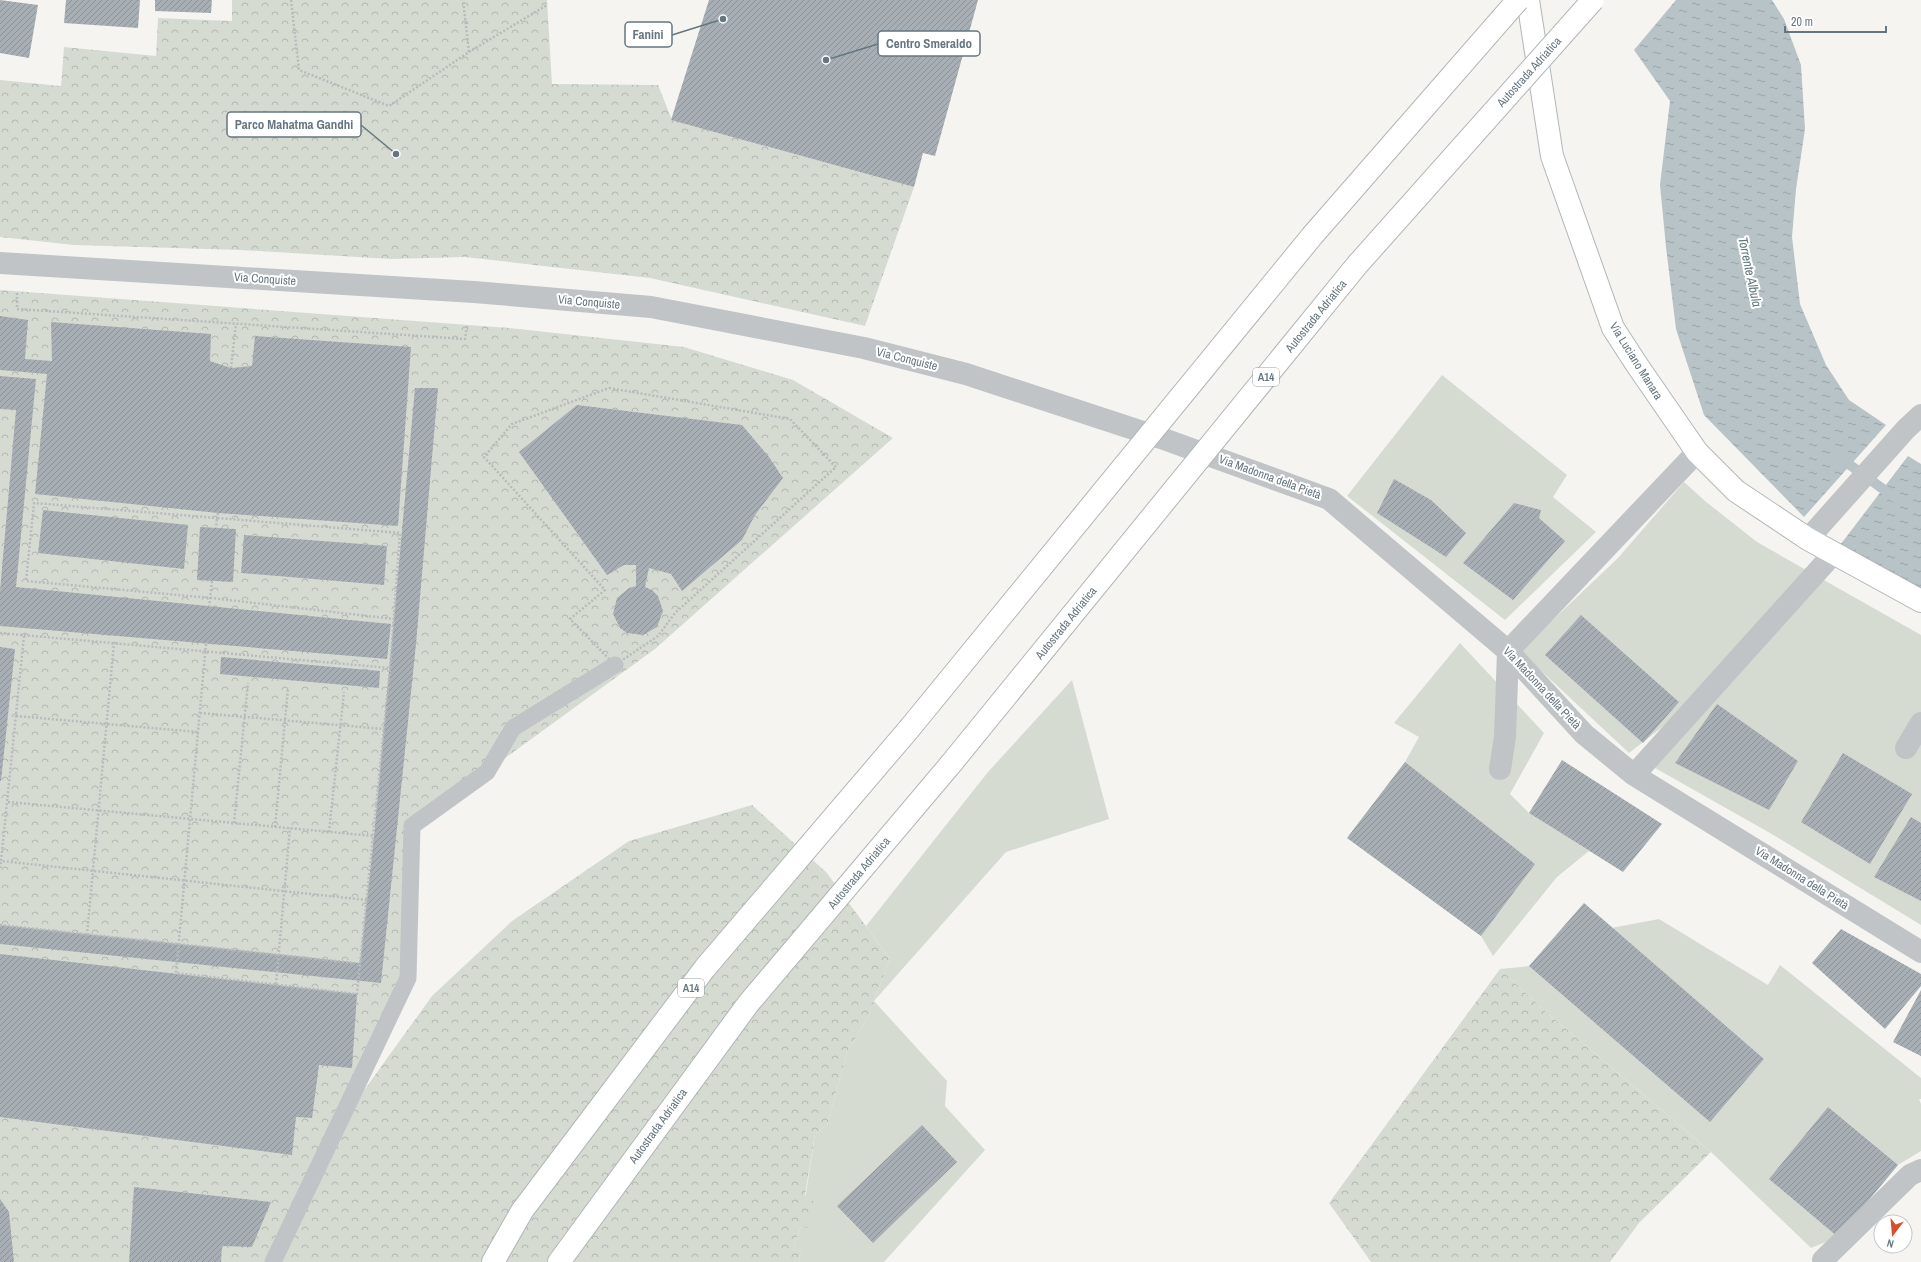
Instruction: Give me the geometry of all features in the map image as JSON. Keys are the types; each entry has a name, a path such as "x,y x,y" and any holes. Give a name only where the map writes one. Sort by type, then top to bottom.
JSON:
{"main road":[{"name":"A14","path":"494,1262 522,1211 705,968 909,729 1312,236 1518,0"},
{"name":"Via Luciano Manara","path":"1528,0 1552,156 1613,328 1697,452 1736,491 1808,539 1921,601"},
{"name":"Autostrada Adriatica","path":"559,1262 748,1004 950,765 1357,265 1593,0"}],"street":[{"name":"Via Conquiste","path":"0,263 458,291 651,307 864,348 959,372 1161,438"},
{"path":"1808,539 1914,422"},
{"name":"Via Madonna della Pietà","path":"1161,438 1329,499 1508,651 1584,734 1634,775 1921,952"},
{"path":"1500,769 1505,737 1508,651 1697,452"},
{"path":"1634,775 1834,553"},
{"path":"1906,748 1921,723"},
{"path":"1823,1260 1910,1175 1921,1170"}],"lane":[{"path":"273,1262 408,978 412,826 487,772 513,728 615,665"}],"path":[{"path":"291,0 300,70 389,106 469,52 547,5"},
{"path":"463,0 469,52"},
{"path":"17,291 17,309 465,339 467,325"},
{"path":"232,368 236,324"},
{"path":"609,388 790,419 836,467 675,613 658,636 615,665 570,619 605,590 484,457 512,424 609,388"},
{"path":"206,644 176,973 357,994 390,668 394,619 400,533 34,503 26,581 210,598 394,619"},
{"path":"216,528 218,514"},
{"path":"209,606 212,580"},
{"path":"0,633 390,668"},
{"path":"0,868 24,636"},
{"path":"87,935 114,643"},
{"path":"234,823 248,683"},
{"path":"275,827 288,688"},
{"path":"329,832 344,692"},
{"path":"200,713 341,724 384,729"},
{"path":"16,716 198,732"},
{"path":"8,802 374,836"},
{"path":"276,984 290,828"},
{"path":"1,861 367,900"},
{"path":"0,926 354,963"}],"green space":[{"path":"232,0 547,0 552,84 658,85 672,120 914,187 865,326 650,278 465,257 391,259 240,250 74,245 0,237 0,80 61,86 64,47 156,56 158,18 232,21"},
{"path":"0,290 509,328 684,347 793,380 893,438 655,649 412,826 408,978 339,1125 432,996 512,921 629,841 752,805 827,873 890,959 867,1019 847,1052 827,1125 815,1134 805,1195 817,1204 808,1228 801,1226 793,1250 801,1252 798,1262 0,1262"},
{"path":"1442,375 1567,475 1553,497 1596,532 1505,620 1347,496"},
{"path":"1684,482 1705,501 1757,542 1921,635 1921,925 1770,833 1655,768 1710,690 1629,753 1520,651 1618,558"},
{"path":"1460,643 1544,733 1510,794 1529,813 1589,851 1557,877 1493,956 1481,936 1347,838 1405,762 1419,737 1394,723"},
{"path":"1072,680 1109,819 1006,852 874,1001 947,1081 945,1106 985,1150 884,1262 798,1262 801,1252 793,1250 801,1226 815,1134 827,1125 847,1052 867,1019 890,959 866,926 988,772"},
{"path":"1659,919 1768,985 1780,965 1921,1078 1921,1099 1919,1099 1921,1104 1921,1151 1898,1165 1838,1237 1811,1248 1711,1152 1545,1011 1500,969 1530,966 1611,928"},
{"path":"1500,969 1545,1011 1711,1152 1639,1223 1610,1262 1371,1262 1329,1203"}],"water":[{"path":"1676,0 1772,0 1784,19 1801,65 1805,129 1796,189 1792,237 1800,304 1826,365 1849,400 1886,425 1804,517 1704,415 1676,329 1660,185 1670,101 1634,50"},
{"path":"1908,456 1921,464 1921,593 1834,553"}],"building":[{"path":"0,0 38,5 29,58 0,53"},
{"path":"66,0 140,0 138,28 64,23"},
{"path":"155,0 212,0 211,13 155,11"},
{"path":"709,0 978,0 935,156 923,153 914,187 671,120"},
{"path":"0,316 28,320 25,359 52,361 51,322 211,334 210,361 231,368 252,366 255,336 411,347 398,526 218,513 35,494 47,374 0,370"},
{"path":"0,376 36,379 16,587 391,624 387,659 0,626 0,591 16,410 0,409"},
{"path":"415,388 438,388 416,644 381,983 0,944 0,925 360,963 374,836"},
{"path":"577,405 742,425 769,457 783,478 755,515 742,540 682,591 671,574 649,568 645,587 652,590 658,596 663,611 657,627 643,635 627,633 620,628 613,614 617,598 629,588 636,586 636,565 624,565 607,575 519,452"},
{"path":"1394,479 1431,500 1466,533 1446,557 1377,513"},
{"path":"1514,503 1541,510 1539,518 1565,541 1513,600 1463,563"},
{"path":"43,510 188,525 184,569 38,553"},
{"path":"200,527 236,529 233,582 197,580"},
{"path":"244,535 387,546 384,585 241,573"},
{"path":"1581,615 1679,702 1643,743 1545,655"},
{"path":"0,647 15,649 1,781 0,781"},
{"path":"221,657 380,671 379,688 220,674"},
{"path":"1717,704 1798,761 1769,810 1675,763"},
{"path":"1843,753 1912,794 1870,864 1801,822"},
{"path":"1562,760 1662,824 1623,872 1529,813"},
{"path":"1405,762 1535,864 1481,936 1347,838"},
{"path":"1911,817 1921,823 1921,901 1874,877"},
{"path":"1584,903 1764,1059 1710,1122 1529,966"},
{"path":"1841,929 1921,974 1921,986 1885,1029 1812,963"},
{"path":"0,954 357,994 352,1068 319,1065 312,1118 296,1117 292,1155 0,1117"},
{"path":"1921,990 1921,1056 1893,1042"},
{"path":"1828,1107 1898,1165 1838,1237 1769,1179"},
{"path":"922,1125 957,1162 873,1243 837,1206"},
{"path":"134,1187 271,1202 252,1247 222,1246 221,1262 129,1262"},
{"path":"0,1199 9,1212 14,1262 0,1262"}],"waterway":[{"name":"Torrente Albula","path":"1839,457 1894,497"}],"place":[{"name":"Fanini","path":"723,19"},
{"name":"Centro Smeraldo","path":"826,60"},
{"name":"Parco Mahatma Gandhi","path":"396,154"}]}
